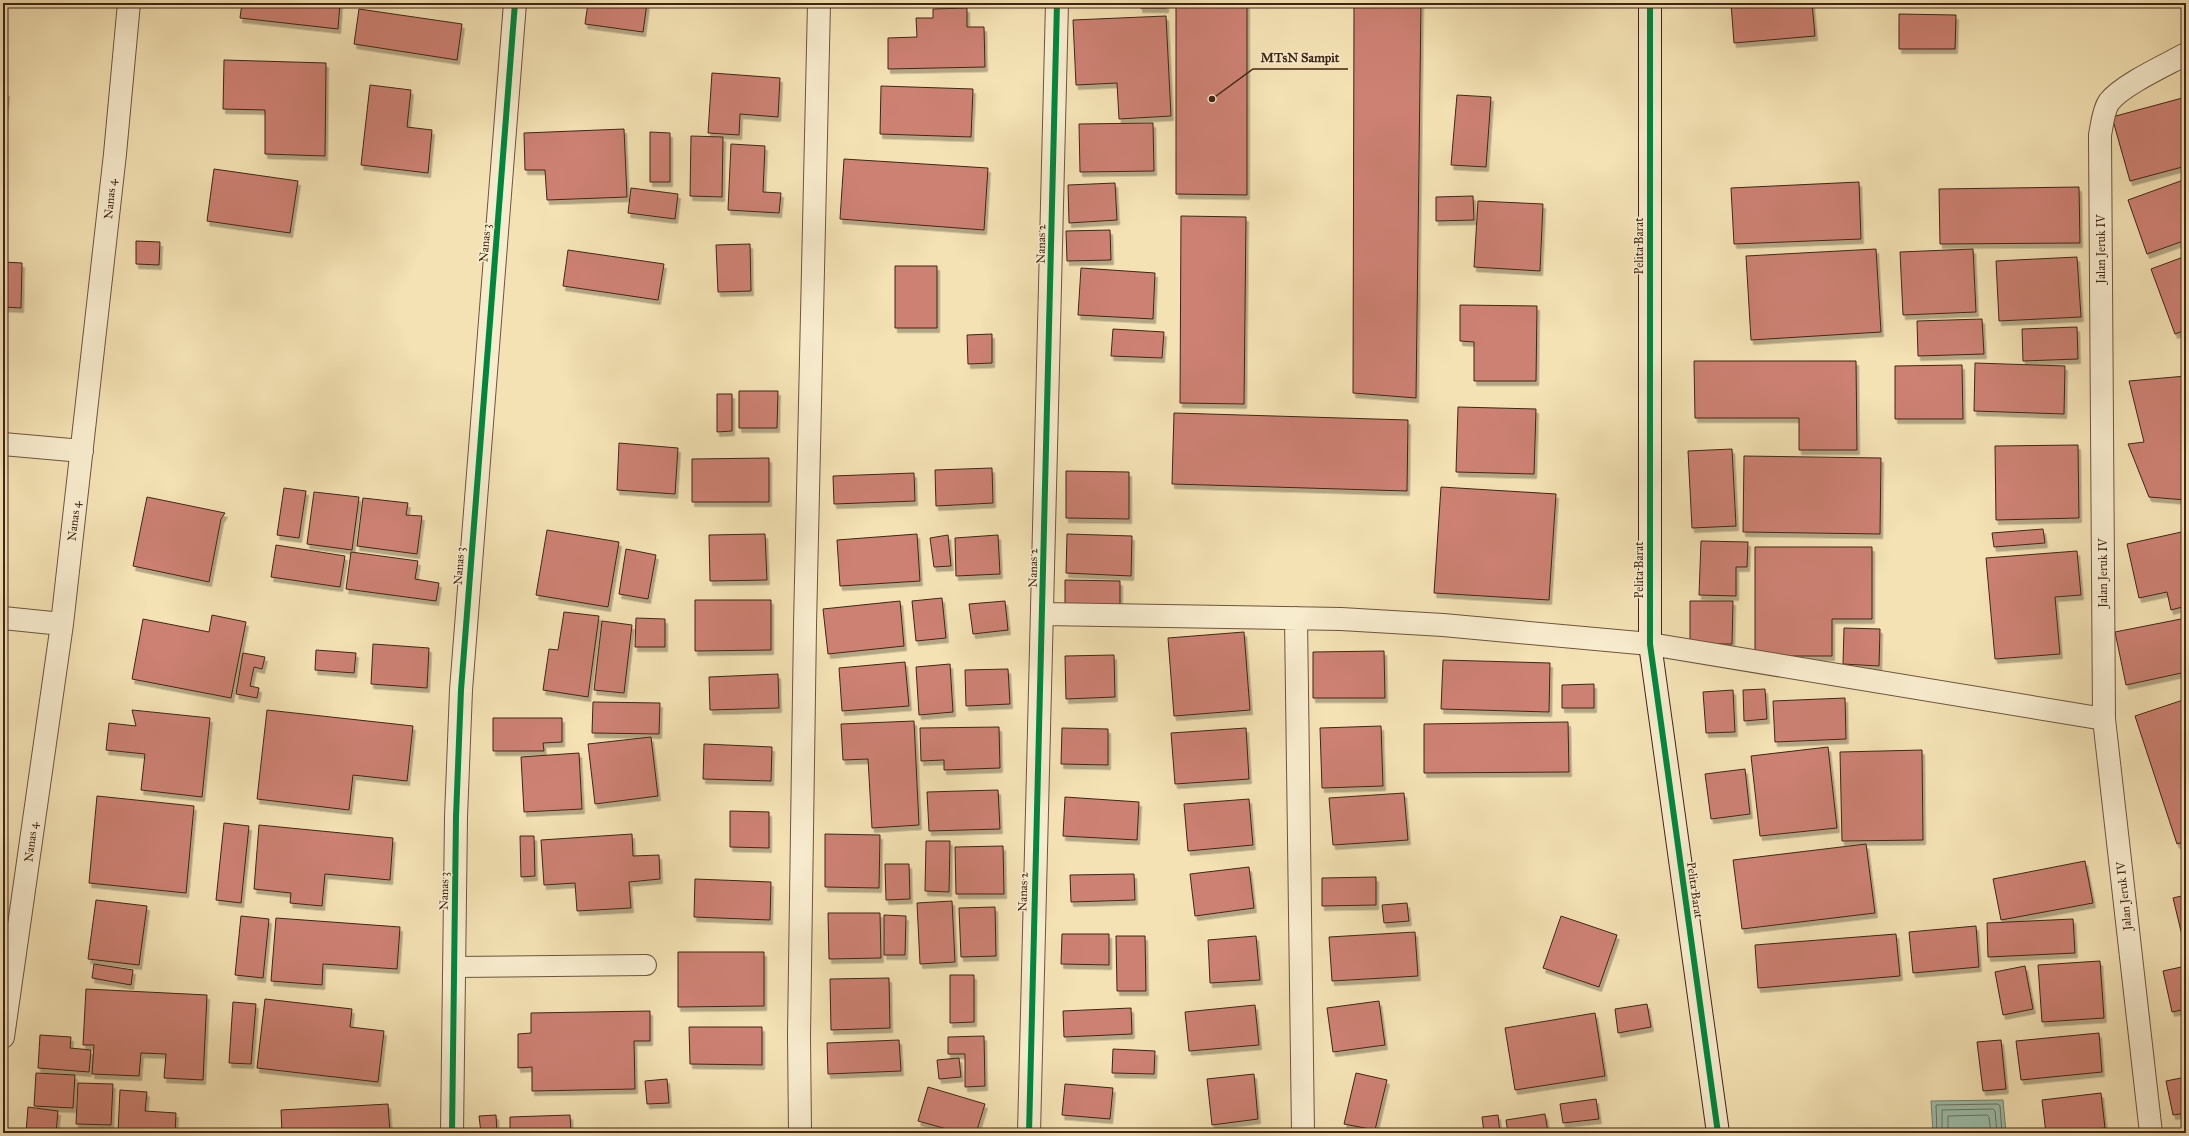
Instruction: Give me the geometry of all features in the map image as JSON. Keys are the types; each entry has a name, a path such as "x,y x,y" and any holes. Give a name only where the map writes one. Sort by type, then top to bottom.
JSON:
{"street":[{"name":"Nanas 4","path":"3,1037 12,918 62,624 115,154 129,3"},
{"name":"Nanas 3","path":"452,1133 454,967 461,690 515,3"},
{"path":"800,1133 799,1035 806,618 819,3"},
{"name":"Nanas 2","path":"1029,1133 1032,953 1043,614 1057,3"},
{"name":"Pelita Barat","path":"1650,3 1650,644 1718,1133"},
{"name":"Jalan Jeruk IV","path":"2151,1133 2104,719 2100,135 2103,117 2109,102 2124,90 2186,54"},
{"path":"3,444 82,451"},
{"path":"1043,614 1296,618 1443,625 1650,644 2104,719"},
{"path":"3,618 62,624"},
{"path":"1296,618 1303,1133"}],"lane":[{"path":"454,967 646,965"}],"water":[{"path":"2003,1100 2006,1133 1933,1133 1931,1101"}],"building":[{"path":"242,3 340,3 338,29 240,18"},
{"path":"588,3 647,3 643,32 585,24"},
{"path":"1140,3 1166,3 1166,8 1140,8"},
{"path":"1176,3 1247,3 1247,195 1176,194"},
{"path":"1354,3 1421,3 1416,398 1353,393"},
{"path":"1731,3 1812,3 1815,36 1734,43"},
{"path":"967,8 967,27 984,27 985,67 888,69 888,38 917,37 916,18 933,18 933,9"},
{"path":"359,9 462,24 457,60 354,44"},
{"path":"1899,14 1956,15 1955,49 1899,49"},
{"path":"1166,16 1171,116 1119,119 1117,83 1076,85 1073,20"},
{"path":"224,60 326,63 325,156 265,154 265,110 223,109"},
{"path":"712,73 780,78 778,117 740,114 739,135 708,133"},
{"path":"370,85 411,90 407,127 432,130 428,173 361,165"},
{"path":"881,86 973,89 971,137 880,134"},
{"path":"3,92 7,92 3,132"},
{"path":"1457,95 1491,97 1486,167 1451,165"},
{"path":"2186,97 2186,166 2130,181 2112,117"},
{"path":"1153,123 1154,171 1080,172 1079,124"},
{"path":"624,129 627,197 547,200 545,170 525,170 524,133"},
{"path":"650,132 670,133 670,182 650,182"},
{"path":"691,136 723,137 722,197 690,196"},
{"path":"731,144 765,146 763,192 781,193 779,213 728,210"},
{"path":"844,159 988,168 984,230 840,219"},
{"path":"214,169 298,181 290,233 207,221"},
{"path":"2186,179 2186,240 2147,254 2128,200"},
{"path":"1859,182 1861,239 1734,244 1731,188"},
{"path":"1115,183 1117,220 1069,223 1068,185"},
{"path":"2079,187 2080,243 1940,244 1939,189"},
{"path":"631,188 678,194 675,219 628,213"},
{"path":"1473,196 1474,220 1436,221 1436,197"},
{"path":"1478,201 1543,204 1540,271 1474,267"},
{"path":"1181,216 1246,217 1244,404 1180,403"},
{"path":"1110,230 1111,260 1067,261 1066,231"},
{"path":"136,241 160,242 159,265 136,264"},
{"path":"750,244 751,291 718,292 716,245"},
{"path":"1876,249 1881,332 1751,340 1746,256"},
{"path":"1973,249 1976,312 1903,315 1900,252"},
{"path":"568,250 664,264 658,300 563,286"},
{"path":"2186,256 2186,330 2175,334 2151,269"},
{"path":"2077,257 2081,317 1999,321 1996,261"},
{"path":"3,262 22,263 21,308 3,307"},
{"path":"895,266 937,266 937,328 895,328"},
{"path":"1081,268 1155,273 1153,319 1078,315"},
{"path":"1460,305 1537,306 1536,381 1474,381 1474,342 1460,341"},
{"path":"1982,319 1984,354 1918,356 1917,321"},
{"path":"2077,327 2078,359 2023,361 2022,329"},
{"path":"1113,329 1164,332 1162,358 1111,356"},
{"path":"992,334 992,363 968,364 967,335"},
{"path":"1694,361 1856,361 1857,450 1799,450 1799,418 1695,418"},
{"path":"1975,363 2065,366 2064,414 1974,411"},
{"path":"1962,365 1963,419 1895,419 1895,366"},
{"path":"2186,376 2186,500 2149,497 2128,444 2144,442 2129,381"},
{"path":"739,391 778,391 777,428 739,428"},
{"path":"717,394 732,394 732,431 717,432"},
{"path":"1458,407 1536,409 1534,474 1456,472"},
{"path":"1174,413 1408,420 1407,491 1172,484"},
{"path":"619,443 678,448 675,494 617,490"},
{"path":"2078,445 2079,518 1996,520 1995,446"},
{"path":"1732,449 1736,526 1692,528 1688,451"},
{"path":"1744,456 1881,458 1880,534 1743,532"},
{"path":"769,458 769,502 692,502 692,459"},
{"path":"992,468 993,503 936,506 935,470"},
{"path":"1066,471 1129,472 1129,519 1066,518"},
{"path":"914,473 915,501 834,504 833,476"},
{"path":"1441,487 1556,494 1549,600 1434,593"},
{"path":"284,488 306,491 299,538 277,535"},
{"path":"314,492 359,497 352,550 307,544"},
{"path":"147,497 225,513 221,519 209,582 133,566"},
{"path":"363,498 408,503 406,515 422,516 417,554 357,546"},
{"path":"2043,529 2045,543 1994,547 1992,533"},
{"path":"547,530 619,542 608,607 536,595"},
{"path":"2186,531 2186,606 2171,610 2167,592 2139,598 2127,544"},
{"path":"765,534 767,580 710,581 709,535"},
{"path":"917,534 920,581 840,586 837,540"},
{"path":"1067,534 1132,536 1131,576 1066,573"},
{"path":"948,535 951,566 934,567 930,538"},
{"path":"998,535 1000,574 956,576 955,538"},
{"path":"1701,541 1748,542 1747,567 1736,567 1736,596 1699,595"},
{"path":"276,545 345,556 340,587 271,577"},
{"path":"1755,547 1872,547 1872,619 1832,619 1832,656 1755,656"},
{"path":"626,549 656,555 648,599 619,594"},
{"path":"2077,551 2081,595 2055,597 2060,654 1995,659 1986,558"},
{"path":"351,552 418,561 415,579 439,583 436,601 346,589"},
{"path":"1065,580 1120,581 1120,607 1065,607"},
{"path":"942,598 946,638 916,641 912,601"},
{"path":"695,600 771,600 771,650 695,651"},
{"path":"900,601 904,646 828,654 823,609"},
{"path":"1005,601 1008,630 973,634 969,604"},
{"path":"1690,601 1733,601 1732,644 1690,644"},
{"path":"564,612 599,616 588,697 543,690 549,649 558,650"},
{"path":"212,615 246,622 231,698 132,679 143,619 209,632"},
{"path":"636,618 665,619 665,647 635,647"},
{"path":"2186,618 2186,672 2126,685 2115,632"},
{"path":"602,621 632,625 624,693 594,690"},
{"path":"1844,628 1880,629 1879,666 1843,664"},
{"path":"1244,632 1250,710 1174,716 1168,638"},
{"path":"373,644 429,648 427,688 371,684"},
{"path":"316,650 356,653 354,673 315,670"},
{"path":"1384,651 1385,698 1313,698 1313,652"},
{"path":"243,653 265,657 262,669 254,667 250,686 259,688 257,698 236,694"},
{"path":"1114,655 1115,697 1066,699 1065,656"},
{"path":"1443,660 1550,663 1549,712 1441,709"},
{"path":"905,662 909,706 842,711 839,668"},
{"path":"950,664 953,712 919,715 916,667"},
{"path":"1008,669 1010,704 966,706 965,670"},
{"path":"778,674 779,708 710,710 709,677"},
{"path":"1594,684 1594,708 1562,708 1562,685"},
{"path":"1765,689 1767,719 1744,721 1743,690"},
{"path":"1733,690 1735,732 1706,733 1703,692"},
{"path":"1845,698 1846,739 1775,742 1773,701"},
{"path":"2186,699 2186,841 2177,844 2135,716"},
{"path":"593,702 660,703 659,734 592,733"},
{"path":"132,710 210,718 202,797 141,790 145,754 106,750 109,723 136,726"},
{"path":"267,710 413,726 407,781 353,775 349,810 257,799"},
{"path":"493,718 562,718 562,742 543,743 544,751 493,751"},
{"path":"914,721 919,825 872,828 868,759 843,760 841,724"},
{"path":"1568,722 1569,772 1424,773 1424,724"},
{"path":"1381,726 1383,786 1322,788 1320,728"},
{"path":"999,727 1000,768 944,770 944,760 921,761 920,728"},
{"path":"1062,728 1108,729 1108,765 1061,764"},
{"path":"1246,728 1249,779 1175,784 1171,733"},
{"path":"651,737 658,796 595,804 588,744"},
{"path":"704,744 772,747 771,781 703,779"},
{"path":"1828,747 1837,828 1760,836 1751,756"},
{"path":"1922,750 1923,840 1842,841 1840,752"},
{"path":"579,753 582,809 524,812 521,757"},
{"path":"1745,769 1750,814 1711,819 1705,774"},
{"path":"998,790 1000,829 929,831 927,792"},
{"path":"1404,793 1408,840 1333,845 1329,798"},
{"path":"97,796 194,806 186,893 89,883"},
{"path":"1065,797 1139,802 1137,840 1063,836"},
{"path":"1249,799 1253,845 1188,851 1184,804"},
{"path":"730,811 769,812 769,848 730,847"},
{"path":"224,823 249,826 241,903 216,900"},
{"path":"259,825 393,838 390,880 325,874 322,906 290,903 291,893 254,889"},
{"path":"632,834 633,856 659,855 660,879 629,882 631,908 577,911 575,883 544,885 541,840"},
{"path":"825,834 880,835 879,888 825,887"},
{"path":"520,836 534,836 535,876 521,877"},
{"path":"926,841 950,841 949,892 925,891"},
{"path":"1866,844 1875,913 1742,929 1733,860"},
{"path":"1003,846 1004,894 956,894 955,847"},
{"path":"2085,861 2093,903 2001,920 1993,879"},
{"path":"885,864 909,864 910,899 886,900"},
{"path":"1249,867 1254,908 1195,916 1190,874"},
{"path":"1134,874 1135,900 1071,902 1070,875"},
{"path":"1376,877 1376,905 1322,906 1322,878"},
{"path":"695,879 771,882 770,920 694,917"},
{"path":"2186,895 2186,952 2173,898"},
{"path":"96,900 147,906 139,965 88,959"},
{"path":"952,901 955,962 920,964 917,903"},
{"path":"1407,903 1409,921 1384,923 1382,905"},
{"path":"995,907 996,956 961,957 959,908"},
{"path":"828,913 880,913 881,958 829,959"},
{"path":"884,915 906,916 905,955 884,955"},
{"path":"241,916 269,919 263,978 235,975"},
{"path":"1561,916 1617,935 1599,987 1543,968"},
{"path":"276,918 400,927 397,969 323,964 322,985 271,981"},
{"path":"2073,919 2075,953 1988,957 1987,923"},
{"path":"1976,926 1979,967 1913,973 1909,932"},
{"path":"1415,932 1418,976 1332,981 1329,937"},
{"path":"1062,934 1109,934 1109,965 1061,964"},
{"path":"1896,934 1900,976 1758,988 1755,945"},
{"path":"1116,936 1145,936 1146,991 1117,991"},
{"path":"1256,936 1260,980 1210,983 1208,940"},
{"path":"678,952 764,952 764,1006 678,1007"},
{"path":"2100,961 2104,1018 2042,1022 2038,965"},
{"path":"94,964 133,970 131,985 92,978"},
{"path":"2025,966 2033,1009 2003,1015 1995,972"},
{"path":"2186,966 2186,1009 2172,1012 2163,971"},
{"path":"950,975 974,975 974,1022 950,1023"},
{"path":"889,978 890,1028 831,1030 830,979"},
{"path":"86,989 207,995 203,1080 164,1078 166,1054 141,1053 139,1076 92,1074 94,1045 83,1045"},
{"path":"265,999 352,1009 350,1027 384,1031 378,1082 257,1068"},
{"path":"1379,1001 1385,1045 1333,1052 1327,1008"},
{"path":"233,1002 256,1004 251,1064 229,1063"},
{"path":"1647,1004 1651,1027 1618,1033 1615,1009"},
{"path":"1255,1005 1259,1045 1189,1051 1185,1012"},
{"path":"1131,1008 1132,1034 1064,1037 1063,1011"},
{"path":"650,1011 650,1041 634,1041 635,1089 532,1091 532,1067 518,1068 518,1034 531,1033 531,1013"},
{"path":"1595,1013 1605,1076 1515,1090 1505,1028"},
{"path":"689,1027 762,1027 762,1065 690,1064"},
{"path":"2099,1033 2102,1072 2021,1080 2016,1041"},
{"path":"40,1035 71,1037 70,1048 91,1050 89,1072 38,1068"},
{"path":"984,1036 985,1086 965,1087 965,1054 948,1054 948,1037"},
{"path":"899,1040 901,1071 828,1074 827,1043"},
{"path":"2001,1040 2006,1089 1983,1091 1977,1042"},
{"path":"1113,1049 1155,1051 1154,1074 1112,1073"},
{"path":"959,1058 961,1077 939,1079 937,1060"},
{"path":"36,1073 75,1075 73,1108 34,1106"},
{"path":"1356,1073 1387,1080 1375,1130 1344,1124"},
{"path":"1254,1074 1258,1119 1212,1125 1207,1079"},
{"path":"2186,1077 2186,1113 2173,1115 2166,1081"},
{"path":"667,1079 669,1103 647,1104 645,1081"},
{"path":"78,1083 113,1084 111,1125 76,1124"},
{"path":"1065,1084 1113,1088 1110,1119 1062,1115"},
{"path":"928,1087 985,1104 976,1133 961,1133 918,1121"},
{"path":"120,1090 147,1092 145,1111 176,1113 175,1133 118,1133"},
{"path":"2101,1093 2105,1128 2046,1133 2042,1100"},
{"path":"1596,1099 1599,1119 1563,1123 1560,1104"},
{"path":"388,1104 390,1133 282,1133 281,1110"},
{"path":"28,1107 58,1111 56,1133 26,1133"},
{"path":"1545,1114 1548,1133 1508,1133 1506,1120"},
{"path":"496,1115 497,1133 481,1133 479,1116"},
{"path":"570,1115 571,1133 510,1133 510,1117"},
{"path":"1498,1115 1500,1133 1484,1133 1482,1117"}],"cycle path":[{"path":"452,1133 456,817 461,690 515,3"},
{"path":"1029,1133 1057,3"},
{"path":"1650,3 1650,644 1718,1133"}],"place":[{"name":"MTsN Sampit","path":"1212,99"}]}
